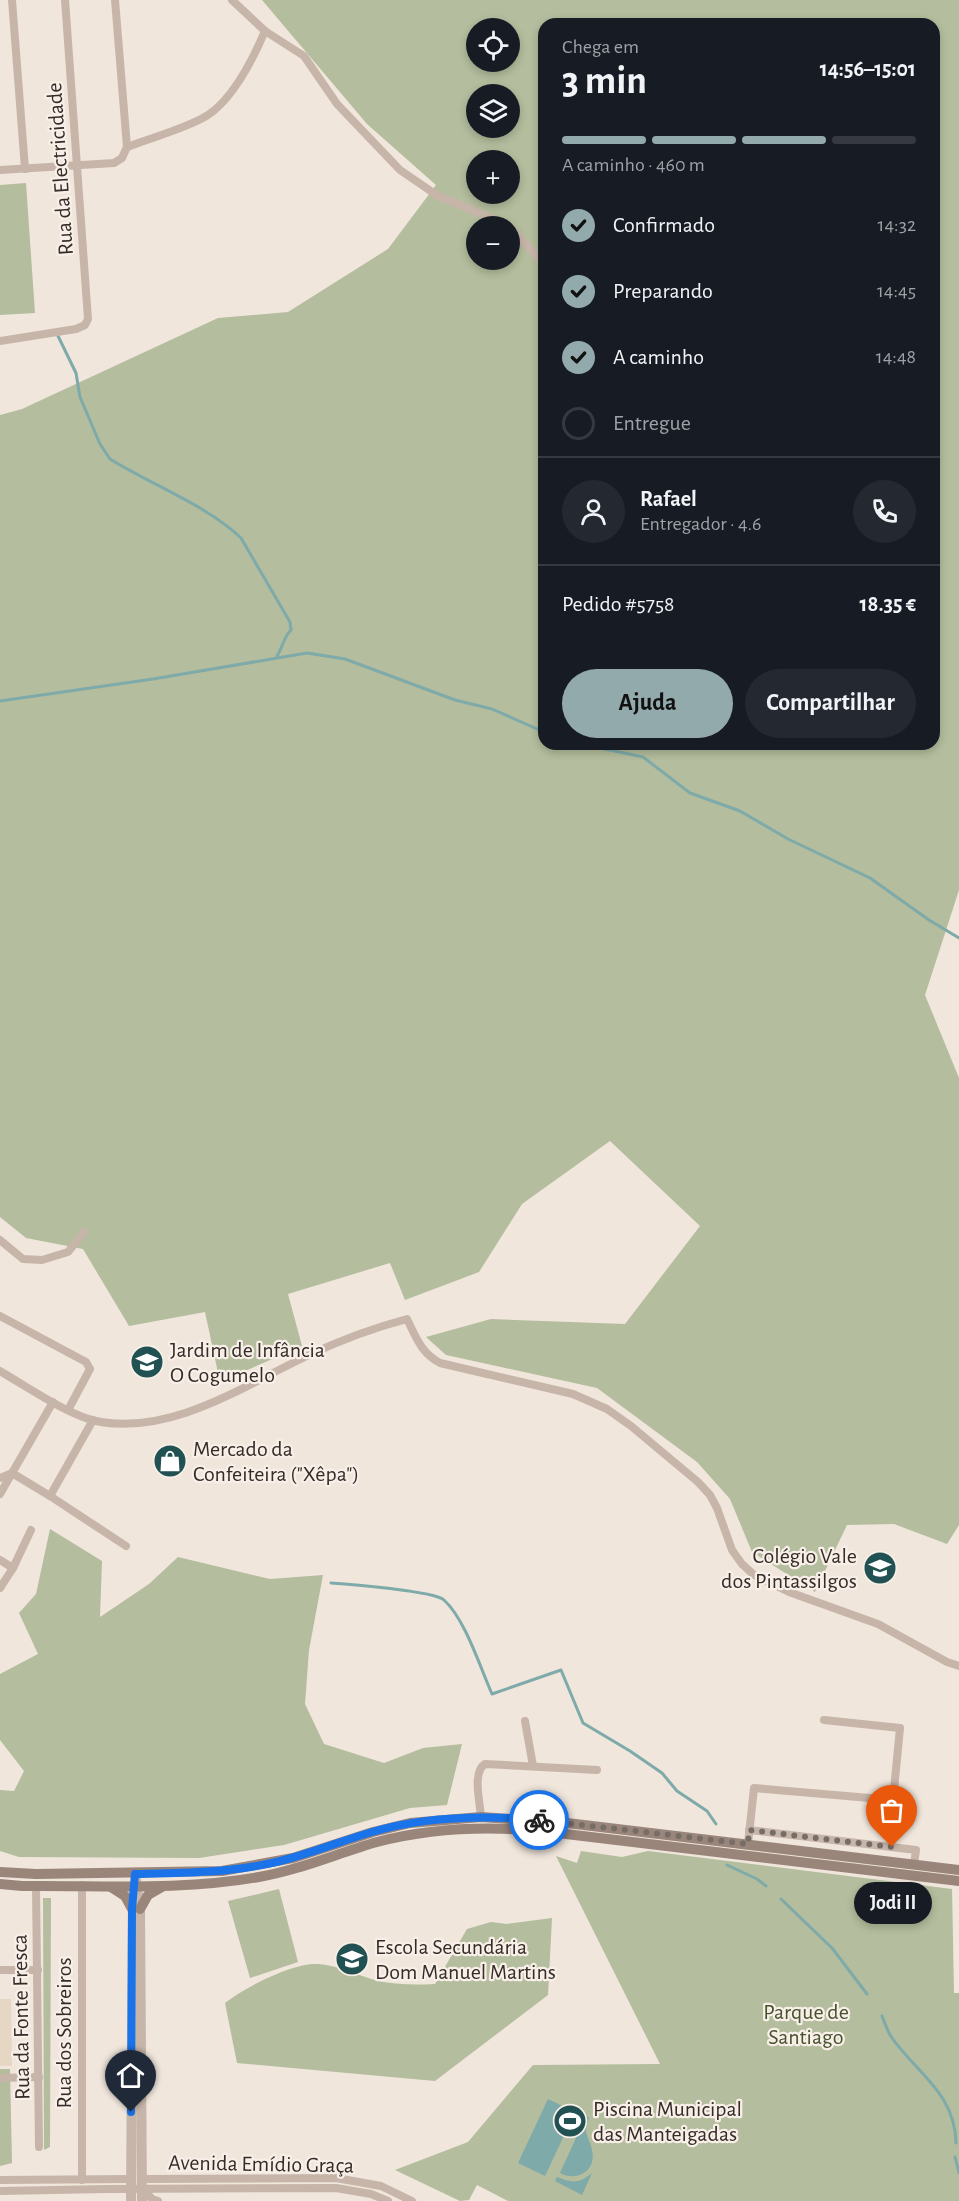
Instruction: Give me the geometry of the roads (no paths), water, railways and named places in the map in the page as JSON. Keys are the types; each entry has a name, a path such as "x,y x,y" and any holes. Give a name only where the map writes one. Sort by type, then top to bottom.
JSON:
{"main road":[{"path":"0,1884 105,1885 136,1879 255,1866 293,1858 394,1826 432,1820 481,1817 567,1822 959,1870"},
{"path":"0,1872 136,1879 171,1885 205,1884 260,1877 316,1863 379,1842 424,1833 471,1828 549,1832 959,1881"},
{"path":"105,1885 120,1892 136,1909 155,1890 171,1885"}],"street":[{"path":"12,0 25,169"},
{"name":"Rua da Electricidade","path":"0,341 76,329 85,325 88,319 64,0"},
{"path":"0,170 114,163 122,158 127,147 115,0"},
{"path":"232,0 265,31 304,56 337,104 400,171 438,196 508,225 538,258"},
{"path":"127,147 202,118 222,102 241,77 265,31"},
{"path":"0,1240 23,1259 42,1260 68,1252 84,1232"},
{"path":"0,1316 86,1362 90,1369 68,1410"},
{"path":"0,1371 68,1410 99,1422 129,1424 162,1420 190,1412 344,1340 407,1319 422,1349 429,1357 440,1363 573,1394 607,1409 631,1426 698,1482 710,1495 732,1550 754,1575 789,1592 878,1624 947,1662 959,1666"},
{"path":"0,1494 53,1402"},
{"path":"50,1496 93,1420"},
{"path":"0,1478 12,1473"},
{"path":"12,1473 126,1546"},
{"path":"0,1588 13,1568 31,1530"},
{"path":"0,1560 13,1568"},
{"path":"748,1844 754,1788 893,1800 900,1728 824,1720"},
{"path":"525,1721 532,1766"},
{"path":"481,1817 478,1775 482,1765 489,1763 597,1770"},
{"path":"749,1830 916,1850 914,1864"},
{"path":"131,2201 136,2184 136,1879"},
{"name":"Rua da Fonte Fresca","path":"36,1886 39,2147"},
{"name":"Rua dos Sobreiros","path":"82,1886 82,2180"},
{"path":"0,1970 38,1970"},
{"path":"0,2078 39,2078"},
{"name":"Avenida Emídio Graça","path":"136,2184 336,2178 381,2186 412,2201"},
{"path":"0,2180 82,2180 136,2184 158,2201"},
{"path":"0,2191 136,2184"},
{"path":"136,2184 142,2201"},
{"name":"Avenida Emídio Graça","path":"136,2184 336,2188 371,2194 388,2201"}],"water":[{"path":"548,2099 575,2112 545,2176 518,2163"},
{"path":"586,2116 589,2117 586,2131 592,2150 592,2164 589,2169 579,2175 560,2173"},
{"path":"592,2173 582,2195 555,2181 557,2177 579,2181"}],"waterway":[{"path":"58,336 76,373 80,397 100,444 110,459 196,506 228,526 241,538 290,622 291,630 277,656"},
{"path":"0,701 153,679 307,653 345,659 455,700 492,709 538,729"},
{"path":"610,750 643,757 690,793 740,811 788,839 870,878 929,920 959,938"},
{"path":"331,1583 408,1591 444,1600 459,1619 492,1694 561,1670 583,1723 662,1773 677,1791 707,1811 716,1824"},
{"path":"727,1865 757,1879 766,1886"},
{"path":"781,1899 832,1948 867,1994"},
{"path":"882,2016 892,2038 942,2098 954,2126 956,2143"},
{"path":"955,2157 959,2173"}],"place":[{"name":"Jardim de Infância O Cogumelo","path":"147,1362"},
{"name":"Mercado da Confeiteira (\"Xêpa\")","path":"170,1461"},
{"name":"Colégio Vale dos Pintassilgos","path":"880,1568"},
{"name":"Jodi II","path":"892,1847"},
{"name":"Escola Secundária Dom Manuel Martins","path":"352,1959"},
{"name":"Piscina Municipal das Manteigadas","path":"570,2121"}],"park label":[{"name":"Parque de Santiago","path":"806,2024"}]}
